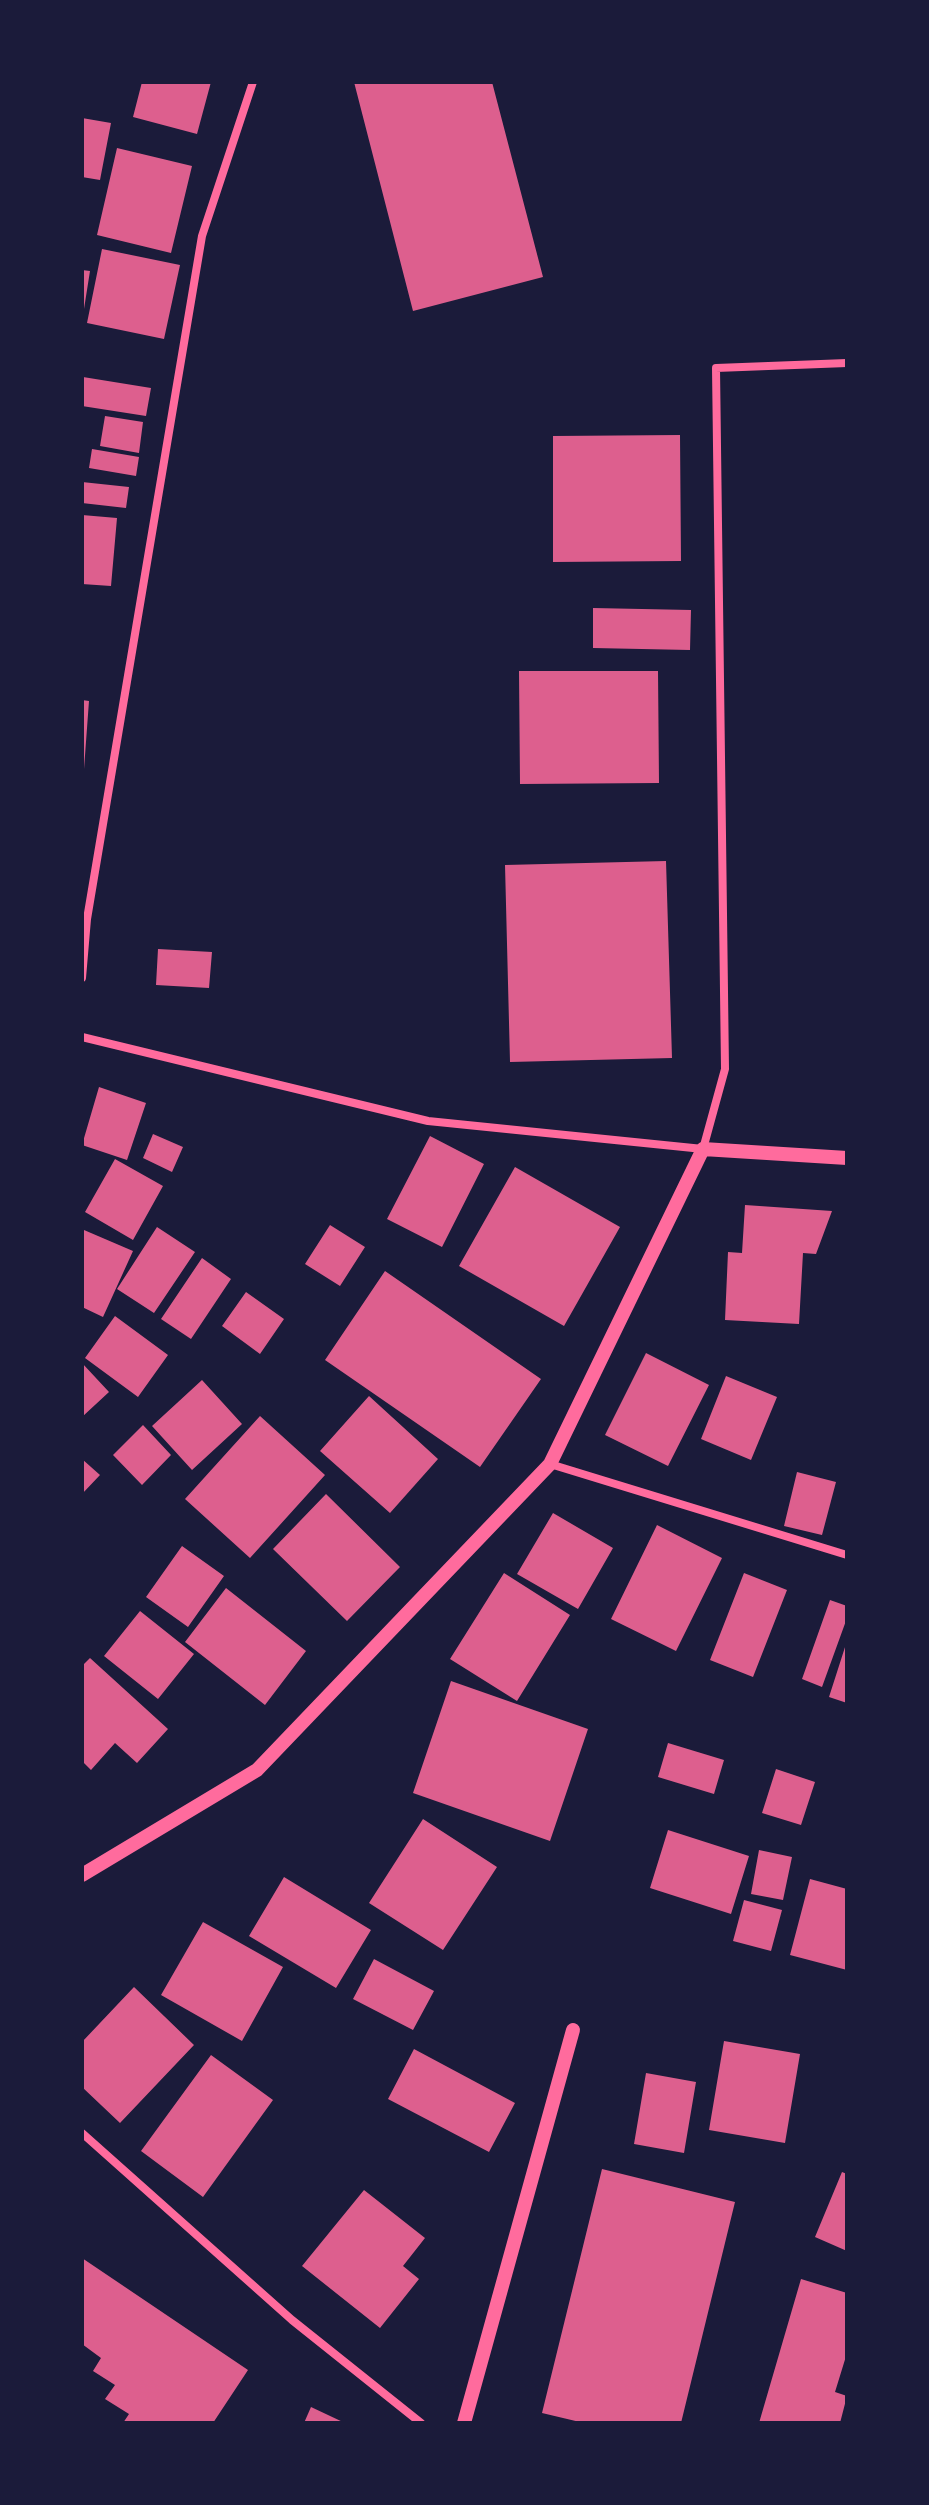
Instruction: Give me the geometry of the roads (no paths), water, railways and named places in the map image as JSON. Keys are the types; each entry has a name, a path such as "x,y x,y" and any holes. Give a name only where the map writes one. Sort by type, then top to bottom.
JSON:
{"street":[{"path":"82,978 85,919 202,236 253,82"},
{"path":"82,1875 257,1770 550,1464 703,1149 725,1069 716,368 847,363"},
{"path":"82,1037 428,1121 703,1149 847,1158"},
{"path":"550,1464 847,1555"},
{"path":"464,2423 573,2030"},
{"path":"82,2133 292,2320 421,2423"}]}
